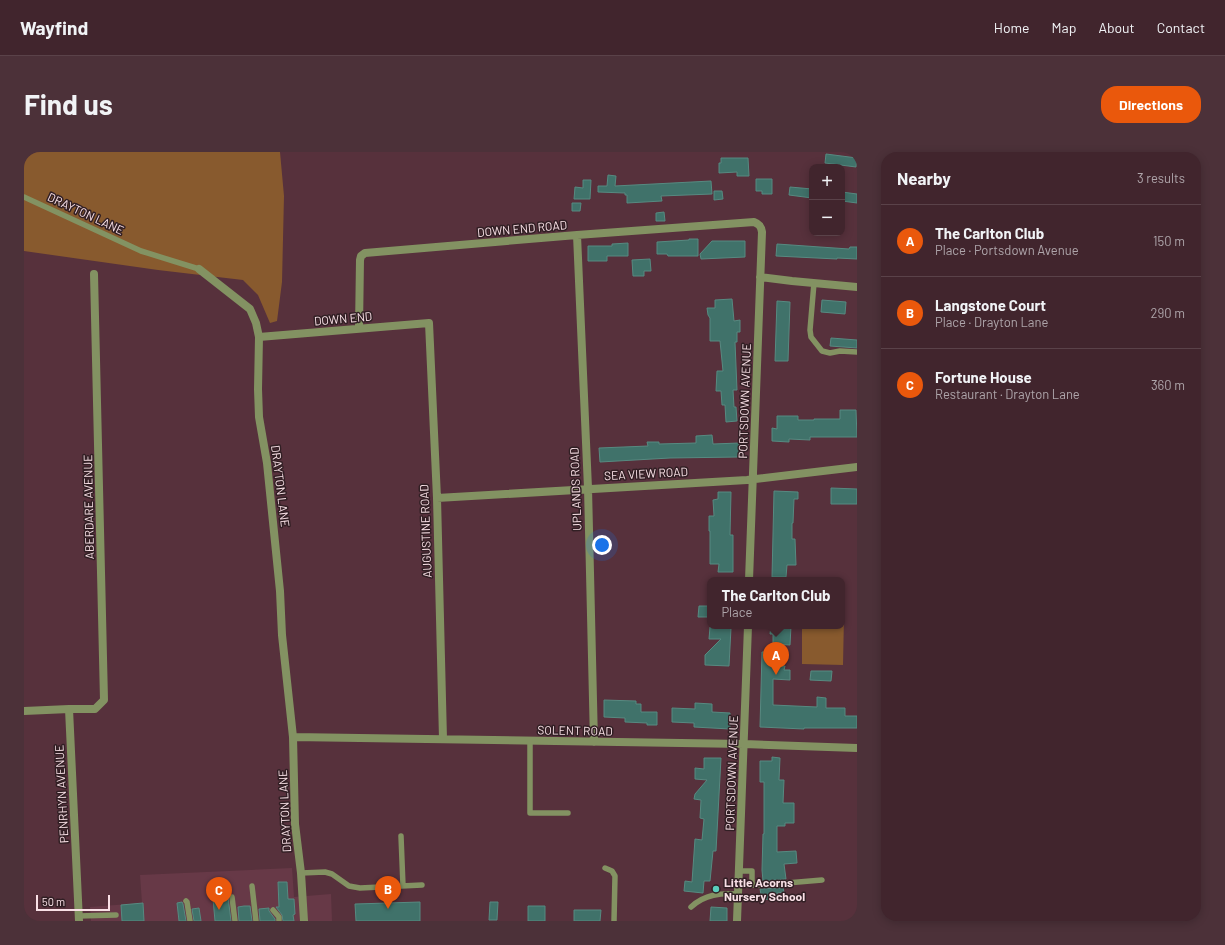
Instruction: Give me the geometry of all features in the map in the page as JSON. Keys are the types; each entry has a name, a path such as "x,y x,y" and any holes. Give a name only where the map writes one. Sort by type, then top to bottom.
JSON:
{"street":[{"name":"DOWN END ROAD","path":"359,328 360,260 361,256 366,254 577,235 754,222 758,223"},
{"name":"PORTSDOWN AVENUE","path":"749,577 762,232 758,223"},
{"name":"UPLANDS ROAD","path":"577,235 588,488 594,742"},
{"name":"DRAYTON LANE","path":"199,269 250,309 256,322 259,336 259,417 273,510 282,635 293,737 295,824 301,873 304,921"},
{"name":"ABERDARE AVENUE","path":"68,709 95,709 104,700 94,274"},
{"path":"760,277 857,287"},
{"name":"DOWN END","path":"259,336 429,323"},
{"name":"AUGUSTINE ROAD","path":"429,323 437,498 443,739"},
{"name":"SEA VIEW ROAD","path":"437,498 752,479 857,467"},
{"name":"PORTSDOWN AVENUE","path":"737,921 748,629"},
{"path":"24,711 68,709"},
{"name":"PENRHYN AVENUE","path":"68,709 78,919"},
{"name":"SOLENT ROAD","path":"293,737 530,742 744,744 857,748"}],"lane":[{"name":"DRAYTON LANE","path":"24,198 141,251 199,269"},
{"path":"814,283 810,330 811,337 822,352 857,352"},
{"path":"530,742 530,812 568,812"},
{"path":"402,836 404,886"},
{"path":"605,868 612,871 615,876 614,921"},
{"path":"739,871 752,871 752,884"},
{"path":"301,873 320,872 332,874 349,886 360,888 422,885"},
{"path":"738,885 763,885 822,880"},
{"path":"252,886 256,921"},
{"path":"692,907 707,897 726,893 738,894"},
{"path":"232,897 235,921"},
{"path":"186,901 190,921"},
{"path":"273,910 279,917 279,921"},
{"path":"78,919 116,915"}],"shaded area":[{"path":"24,152 280,152 284,196 282,282 277,321 270,323 258,295 243,280 158,270 24,251"},
{"path":"802,629 844,629 843,665 802,664"},
{"path":"292,868 294,897 331,894 332,921 91,921 90,907 142,903 140,875"}],"building":[{"path":"826,154 857,158 856,167 845,166 845,164 825,163"},
{"path":"721,158 748,158 749,176 737,176 737,172 719,173 719,163 721,163"},
{"path":"608,175 616,176 615,186 711,181 712,194 661,196 662,201 627,203 627,195 625,195 625,193 598,192 598,186 607,186"},
{"path":"756,179 772,179 772,194 762,194 762,191 756,191"},
{"path":"583,180 591,180 590,199 574,199 575,187 583,188"},
{"path":"790,187 809,189 809,198 789,195"},
{"path":"714,191 722,191 723,199 714,200"},
{"path":"845,192 857,194 857,203 845,201"},
{"path":"572,203 581,203 580,211 572,211"},
{"path":"664,212 665,221 656,221 656,213"},
{"path":"698,239 698,256 668,256 667,254 657,254 657,242"},
{"path":"712,241 745,241 745,257 701,259 700,254"},
{"path":"628,243 628,256 607,256 607,261 588,261 588,246 612,246 612,244"},
{"path":"777,244 849,249 850,247 857,247 857,259 776,256"},
{"path":"650,259 651,271 644,271 644,276 633,276 632,260"},
{"path":"732,299 734,321 740,320 740,332 737,332 737,342 735,342 737,390 733,390 737,421 726,422 725,405 722,405 721,391 716,391 717,371 723,371 720,341 710,341 710,318 707,308 715,308 715,300"},
{"path":"822,300 846,302 845,314 821,312"},
{"path":"777,301 790,302 788,361 775,361"},
{"path":"831,338 857,340 857,348 830,346"},
{"path":"840,410 856,410 857,437 810,437 810,440 789,439 789,442 772,441 772,428 777,429 777,416 798,416 798,420 840,419"},
{"path":"712,435 713,444 739,443 739,457 670,458 600,462 599,448 648,446 647,442 659,442 659,444 696,443 696,436"},
{"path":"831,488 857,489 857,504 831,504"},
{"path":"774,491 798,492 798,499 794,499 792,523 792,539 795,539 796,565 787,565 786,577 772,577"},
{"path":"718,492 731,492 730,535 733,535 733,572 718,572 719,564 710,564 709,516 714,516 713,500 718,499"},
{"path":"699,606 707,606 707,617 698,617"},
{"path":"710,629 731,629 729,666 705,665 705,655 721,639 709,639"},
{"path":"771,629 791,629 790,645 773,644 773,634 770,634"},
{"path":"762,652 777,652 777,666 785,666 784,670 790,670 790,680 773,679 773,705 817,707 817,697 826,698 826,708 845,708 845,716 857,716 857,728 804,729 760,727"},
{"path":"811,671 832,671 831,681 810,680"},
{"path":"604,700 636,701 636,704 641,704 641,712 657,712 657,725 625,722 625,718 604,717"},
{"path":"695,703 712,704 712,712 730,713 730,729 694,727 694,723 672,722 672,708 695,709"},
{"path":"772,757 780,758 779,780 784,780 783,803 794,803 794,823 785,823 785,826 777,826 777,852 796,851 797,863 784,864 786,879 763,881 764,782 760,782 760,761 772,761"},
{"path":"704,758 721,758 716,851 713,851 710,881 704,881 703,893 684,891 685,881 692,882 695,839 702,840 704,819 700,818 701,800 694,799 695,794 707,780 695,779 695,768 704,769"},
{"path":"278,882 287,882 288,899 294,899 294,921 283,921 282,915 276,907 279,907"},
{"path":"783,888 784,892 777,893 778,898 762,900 760,889"},
{"path":"228,897 231,921 215,921 213,899"},
{"path":"182,902 186,921 179,921 177,903"},
{"path":"420,902 420,921 356,921 355,904"},
{"path":"490,902 498,902 497,920 489,920"},
{"path":"143,903 144,921 122,921 121,905"},
{"path":"250,906 252,921 239,921 238,907"},
{"path":"528,906 545,906 545,921 528,921"},
{"path":"711,907 727,908 727,921 710,921"},
{"path":"199,908 201,921 194,921 192,909"},
{"path":"269,908 269,911 275,921 260,921 259,909"},
{"path":"574,910 601,910 600,921 574,921"}],"place":[{"name":"The Carlton Club","path":"776,675"},
{"name":"Little Acorns Nursery School","path":"716,889"},
{"name":"Langstone Court","path":"388,909"},
{"name":"Fortune House","path":"219,910"}]}
